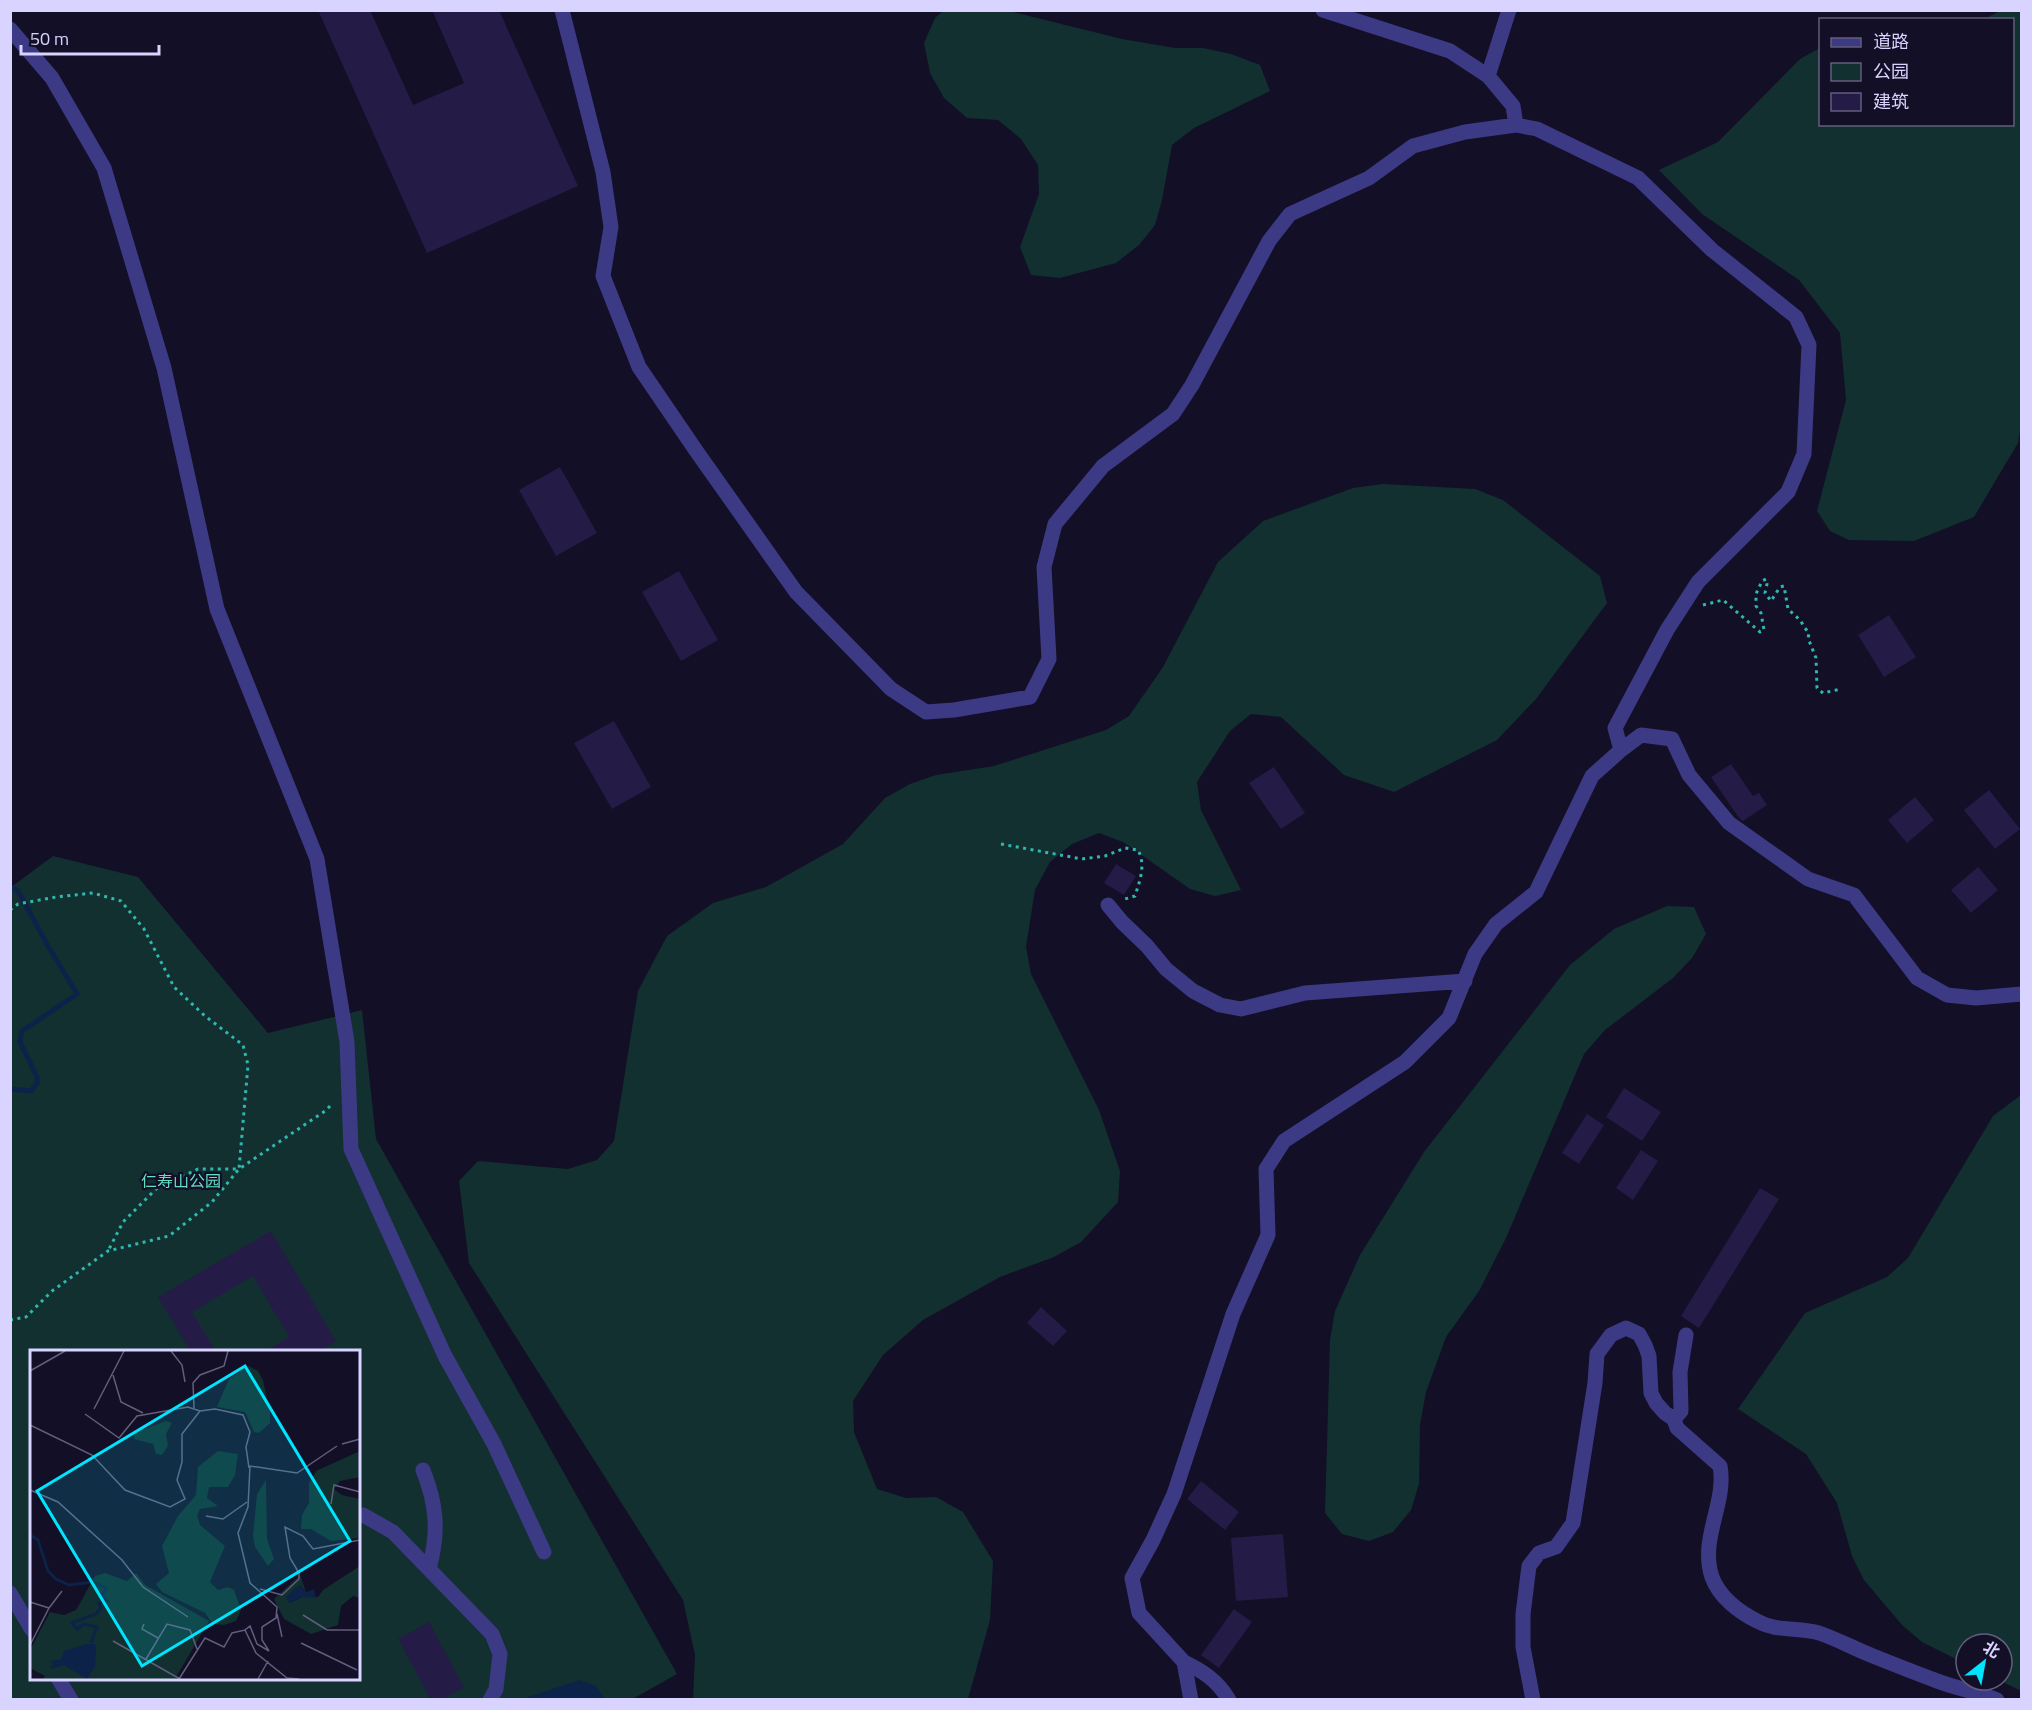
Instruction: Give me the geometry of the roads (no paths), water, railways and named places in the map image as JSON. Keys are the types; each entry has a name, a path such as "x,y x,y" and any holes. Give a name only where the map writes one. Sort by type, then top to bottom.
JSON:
{"street":[{"path":"562,10 603,172 611,227 603,276 639,367 796,592 891,689 926,712 954,710 1030,697 1049,659 1044,567 1055,524 1103,466 1173,414 1192,385 1269,241 1290,214 1369,178 1413,146 1465,132 1516,125 1537,129 1638,178 1712,250 1796,317 1809,345 1804,454 1788,492 1698,582 1680,609 1615,728 1621,750"},
{"path":"1323,10 1450,51 1488,76 1513,106 1516,125"},
{"path":"1488,76 1509,10"},
{"path":"10,29 52,78 104,168 164,368 217,609 317,859 347,1042 351,1149 445,1356 494,1444 544,1552"},
{"path":"1228,1700 1220,1686 1199,1669 1184,1662 1139,1613 1132,1578 1174,1494 1233,1314 1268,1235 1266,1169 1284,1141 1404,1062 1449,1018 1475,954 1496,924 1536,892 1592,776 1621,750 1641,735 1672,739 1689,775 1729,823 1808,879 1854,895 1917,978 1947,994 1976,998 2022,994"},
{"path":"1108,905 1166,969 1193,991 1220,1005 1241,1009 1305,993 1464,981"},
{"path":"1533,1700 1523,1647 1523,1614 1529,1566 1539,1553 1556,1547 1573,1522 1595,1383 1597,1354 1611,1335 1626,1328 1639,1334 1649,1356 1651,1393 1665,1413 1674,1419 1677,1428 1720,1466 1722,1488 1714,1516 1708,1552 1712,1578 1725,1598 1757,1622 1772,1628 1816,1632 1935,1680 1975,1691 1997,1700"},
{"path":"1674,1419 1682,1411 1680,1372 1686,1335"},
{"path":"423,1470 432,1494 435,1528 435,1546 429,1569"},
{"path":"360,1516 363,1515 393,1532 492,1634 501,1654 496,1689 490,1700"},
{"path":"10,1593 30,1627"},
{"path":"1184,1662 1191,1700"},
{"path":"59,1680 71,1700"}],"water":[{"path":"579,1680 596,1686 605,1699 522,1699"}],"waterway":[{"path":"10,886 18,891 77,994 22,1031 20,1042 37,1077 37,1083 31,1091 10,1089"}],"park label":[{"name":"仁寿山公园","path":"181,1181"}]}
